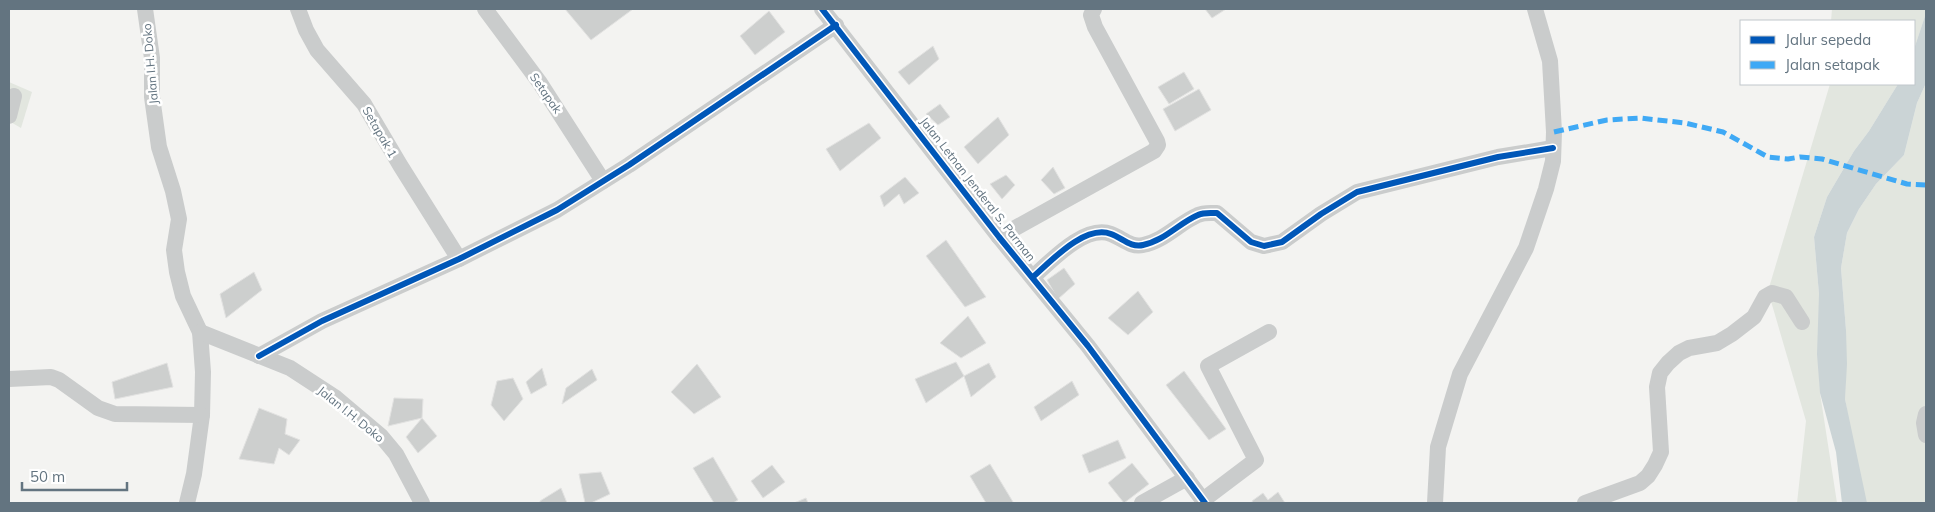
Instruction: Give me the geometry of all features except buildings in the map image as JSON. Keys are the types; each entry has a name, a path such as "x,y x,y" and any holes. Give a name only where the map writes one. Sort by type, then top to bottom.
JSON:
{"street":[{"name":"Jalan I.H. Doko","path":"145,9 152,58 152,98 159,147 173,191 179,219 174,250 177,272 183,296 200,332 290,368 336,398 381,436 396,454 422,503"},
{"name":"Setapak 1","path":"298,9 306,30 317,50 364,104 400,166 459,259"},
{"name":"Setapak","path":"485,9 540,83 603,181"},
{"name":"Jalan Letnan Jenderal S. Parman","path":"822,9 1138,412 1204,502"},
{"path":"999,237 1154,151 1158,145 1157,140 1094,27 1092,15 1094,9"},
{"path":"1435,503 1438,447 1460,374 1526,248 1546,189 1553,161 1550,61 1535,9"},
{"path":"259,356 322,321 459,259 557,210 836,26"},
{"path":"9,116 14,96"},
{"path":"1033,277 1072,243 1095,233 1110,233 1127,243 1142,246 1162,238 1198,215 1217,213 1251,242 1264,246 1282,242 1320,214 1357,192 1498,157 1553,148"},
{"path":"1585,503 1640,483 1656,465 1661,452 1657,387 1660,373 1679,353 1689,348 1717,343 1732,334 1754,317 1765,297 1772,294 1786,297 1802,322"},
{"path":"187,503 194,474 202,415 203,372 200,332"},
{"path":"1204,502 1256,460 1208,366 1269,332"},
{"path":"9,379 51,377 59,380 98,408 114,414 202,415"},
{"path":"1926,414 1924,422 1926,435"},
{"path":"1142,503 1187,478"}],"shaded area":[{"path":"1832,9 1926,9 1915,46 1915,20 1831,20"},
{"path":"1926,13 1926,83 1917,103 1904,155 1876,184 1859,209 1847,233 1841,268 1846,330 1845,399 1867,503 1842,503 1836,452 1820,393 1817,354 1819,294 1814,237 1827,197 1854,151 1869,131 1897,85 1915,85 1915,46"},
{"path":"9,82 32,92 21,128 9,121"},
{"path":"1926,83 1926,503 1863,503 1845,399 1846,330 1841,268 1847,233 1859,209 1876,184 1904,155 1917,103"},
{"path":"1830,85 1897,85 1869,131 1854,151 1827,197 1814,237 1819,294 1820,393 1837,503 1797,503 1806,421 1768,291"}],"marked path":[{"path":"1554,132 1607,120 1640,118 1685,123 1723,132 1768,157 1822,159 1907,184 1926,185"}],"cycle path":[{"path":"822,9 999,237 1088,346 1205,503"},
{"path":"259,356 322,321 459,259 557,210 629,165 836,25"},
{"path":"1033,277 1069,246 1090,234 1101,232 1111,234 1139,246 1158,240 1198,215 1217,213 1251,242 1264,246 1282,242 1321,214 1357,192 1498,157 1553,148"}]}
